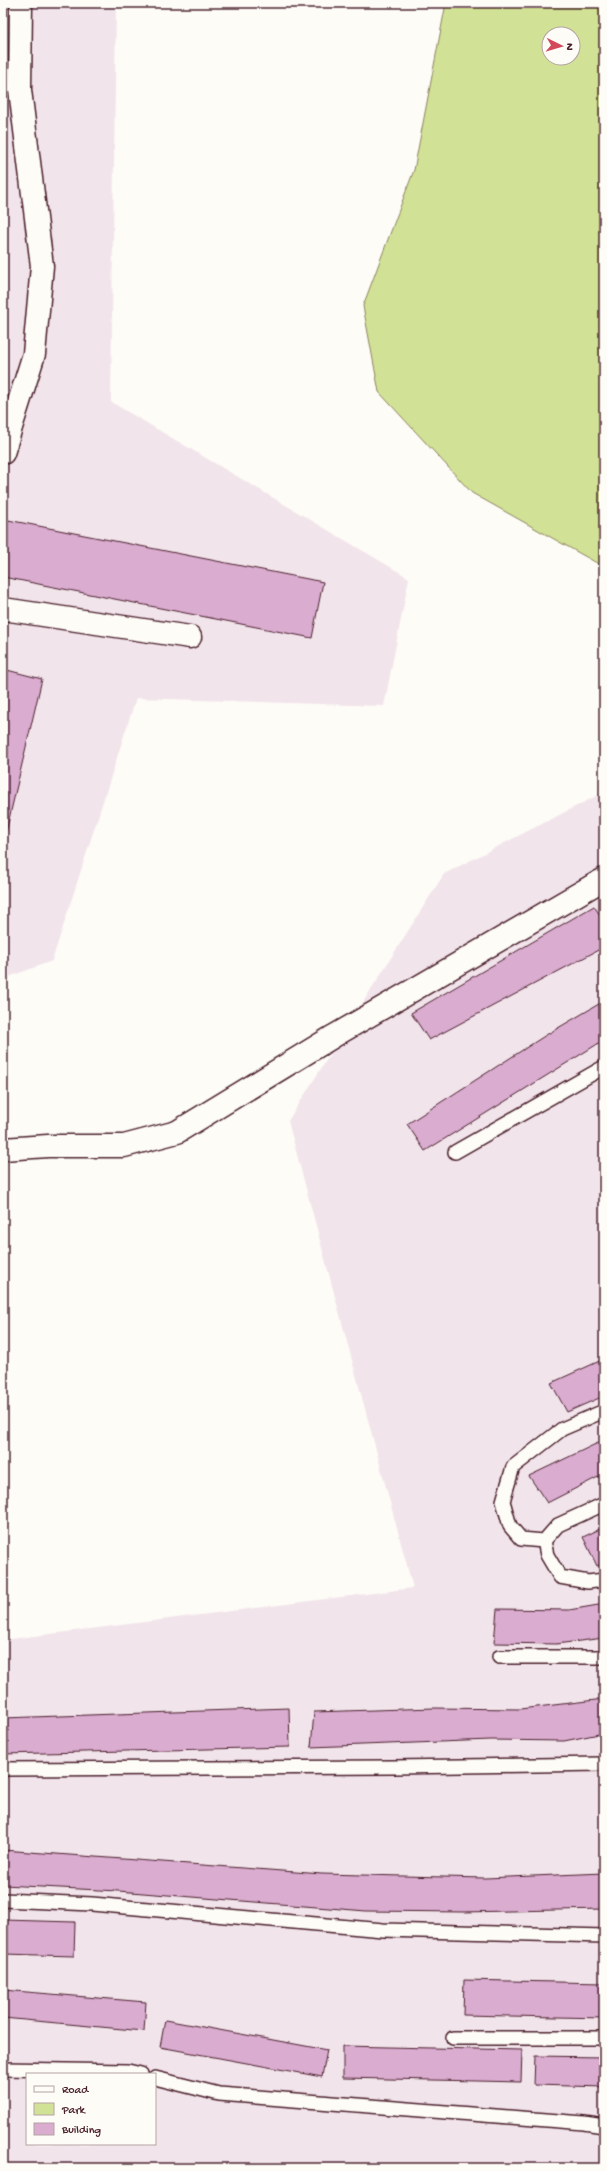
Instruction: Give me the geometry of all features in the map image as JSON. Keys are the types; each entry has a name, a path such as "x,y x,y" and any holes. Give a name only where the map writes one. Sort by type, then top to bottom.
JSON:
{"street":[{"path":"3,453 34,354 42,266 20,90 20,3"},
{"path":"3,609 190,637"},
{"path":"3,1149 48,1146 124,1146 177,1132 334,1036 604,879"}],"lane":[{"path":"455,1152 604,1067"},
{"path":"544,1541 521,1538 510,1526 503,1501 513,1467 562,1429 604,1411"},
{"path":"544,1541 558,1525 604,1504"},
{"path":"544,1541 547,1555 560,1576 588,1582 604,1580"},
{"path":"499,1657 604,1657"},
{"path":"3,1769 394,1767 600,1763"},
{"path":"3,1900 92,1904 383,1930 604,1936"},
{"path":"453,2038 604,2038"},
{"path":"3,2069 128,2071 137,2073"},
{"path":"156,2078 219,2094 584,2123 604,2126"}],"shaded area":[{"path":"3,3 116,3 111,402 409,578 384,706 136,698 52,961 3,979"},
{"path":"604,792 604,2168 3,2168 3,1640 413,1588 288,1121 444,874"}],"green space":[{"path":"446,3 604,3 604,567 472,493 379,392 363,306 414,170"}],"building":[{"path":"3,519 323,582 312,638 3,577"},
{"path":"3,669 42,679 3,845"},
{"path":"594,906 604,921 604,947 429,1040 411,1013"},
{"path":"604,1001 604,1040 425,1151 407,1124 546,1035"},
{"path":"604,1359 604,1396 567,1412 551,1383"},
{"path":"604,1440 604,1474 547,1503 529,1476"},
{"path":"604,1527 604,1563 597,1566 583,1537"},
{"path":"604,1604 604,1638 556,1644 494,1643 497,1609 569,1610"},
{"path":"604,1699 604,1733 564,1741 491,1740 311,1747 314,1712 434,1708 520,1709"},
{"path":"289,1708 290,1747 3,1754 3,1718"},
{"path":"3,1850 322,1874 485,1878 604,1873 604,1909 464,1912 366,1911 118,1891 3,1885"},
{"path":"3,1920 75,1922 74,1956 3,1954"},
{"path":"464,1980 604,1983 604,2018 463,2015"},
{"path":"3,1990 146,2002 144,2031 3,2018"},
{"path":"165,2020 327,2050 322,2077 160,2047"},
{"path":"343,2046 522,2050 521,2082 343,2078"},
{"path":"535,2056 604,2057 604,2087 534,2085"}]}
